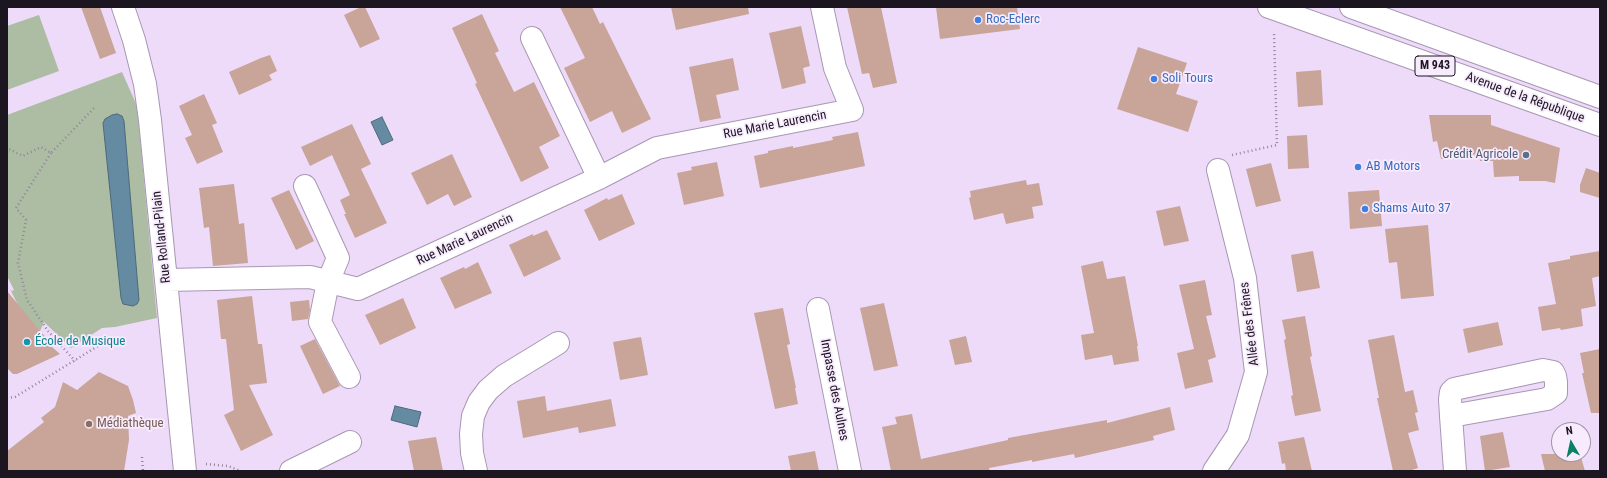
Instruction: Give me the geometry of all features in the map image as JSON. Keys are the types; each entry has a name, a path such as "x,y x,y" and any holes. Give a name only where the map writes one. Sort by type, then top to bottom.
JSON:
{"street":[{"name":"Rue Rolland-Pilain","path":"123,7 134,40 145,84 150,120 185,471"},
{"name":"Rue Marie Laurencin","path":"167,280 310,277 358,289 599,178 657,148 852,110 835,68 822,7"},
{"name":"Avenue de la République","path":"1351,7 1600,97"},
{"name":"Avenue de la République","path":"1272,17 1600,125"},
{"path":"532,38 599,178"},
{"name":"Allée des Frênes","path":"1214,471 1238,435 1256,372 1245,278 1218,170"},
{"path":"305,186 338,258 328,282 320,322 349,377"},
{"name":"Impasse des Aulnes","path":"818,309 850,471"},
{"path":"476,471 472,453 471,434 473,416 479,402 488,390 504,376 558,343"},
{"path":"1451,416 1454,471"},
{"path":"291,471 350,442"}],"path":[{"path":"1218,170 1214,158 1277,145 1272,17"},
{"path":"74,362 48,331 27,300 18,263 26,220 16,208 51,153 95,106"},
{"path":"7,152 10,149 23,156 40,147 51,153"},
{"path":"7,398 15,397 111,338"},
{"path":"142,457 143,471"},
{"path":"206,464 228,466 241,471"}],"green space":[{"path":"39,15 59,71 7,90 7,26"},
{"path":"122,72 137,106 157,318 115,327 102,328 71,348 44,322 40,331 18,305 10,289 12,291 14,290 7,276 7,115"}],"water":[{"path":"117,114 122,116 124,121 139,300 137,304 133,306 123,304 121,298 103,123 105,119"},
{"path":"382,117 393,140 382,145 371,122"},
{"path":"395,406 421,412 417,427 391,420"}],"building":[{"path":"81,7 100,7 116,53 100,59"},
{"path":"361,7 365,7 380,39 360,48 344,15"},
{"path":"560,7 592,7 600,24 603,22 651,119 622,133 612,111 590,122 564,68 585,58"},
{"path":"671,7 748,7 749,14 676,30"},
{"path":"847,7 881,7 897,83 873,88 869,73 862,74"},
{"name":"Roc-Eclerc","path":"936,7 1017,7 1020,29 940,39"},
{"path":"482,14 499,51 495,53 514,92 534,82 560,136 539,147 549,168 521,182 475,84 477,83 452,28"},
{"path":"801,26 810,66 803,68 806,83 782,89 769,33"},
{"name":"Soli Tours","path":"1138,47 1187,63 1176,94 1198,101 1188,132 1117,109"},
{"path":"270,55 277,71 269,75 272,80 239,95 229,72"},
{"path":"733,58 739,90 716,95 721,118 700,122 689,67"},
{"path":"1321,70 1323,105 1298,107 1296,72"},
{"path":"204,94 217,123 212,125 223,152 197,164 185,138 192,135 179,106"},
{"path":"1429,115 1491,115 1491,125 1560,148 1555,183 1545,181 1519,181 1519,176 1494,177 1493,161 1480,161 1480,154 1441,159 1437,141 1433,142"},
{"path":"352,124 371,164 361,169 387,223 355,238 344,214 346,214 340,200 350,195 332,155 310,166 301,147"},
{"path":"858,132 865,166 760,188 754,156 768,153 768,151 793,146 793,148 833,140 832,137"},
{"path":"1307,135 1309,168 1288,169 1287,136"},
{"path":"452,154 472,197 454,206 448,194 427,205 411,173"},
{"path":"717,162 724,196 684,205 677,173 692,170 691,167"},
{"path":"1271,163 1281,201 1256,207 1246,169"},
{"path":"1586,168 1600,173 1600,198 1580,192 1580,185"},
{"path":"1026,180 1027,185 1039,183 1043,205 1032,207 1034,218 1006,224 1003,213 974,220 969,198 971,197 970,191"},
{"path":"234,184 239,224 244,223 248,263 213,266 209,227 204,228 199,188"},
{"path":"289,190 314,241 296,250 271,198"},
{"name":"Shams Auto 37","path":"1379,190 1382,226 1350,229 1348,192"},
{"path":"622,194 635,224 599,241 584,210 607,198 608,200"},
{"path":"1180,206 1189,241 1164,246 1156,211"},
{"path":"1428,225 1434,296 1401,299 1397,262 1389,263 1385,229"},
{"path":"547,230 561,259 524,277 509,245 533,234 533,236"},
{"path":"1313,251 1320,288 1297,292 1291,255"},
{"path":"1600,251 1600,276 1592,278 1596,306 1581,309 1583,326 1561,330 1560,328 1542,331 1538,307 1556,304 1548,263 1570,259 1570,256"},
{"path":"1103,261 1107,279 1125,276 1138,346 1139,361 1114,365 1112,355 1085,360 1081,335 1094,333 1081,266"},
{"path":"478,262 492,293 455,309 440,278 464,267 465,269"},
{"path":"1205,280 1212,315 1206,316 1216,357 1208,360 1213,382 1185,389 1177,353 1194,349 1179,285"},
{"name":"École de Musique","path":"7,291 47,339 44,340 60,354 17,374 13,374 7,368"},
{"path":"252,296 258,344 262,344 267,383 249,385 273,435 241,451 224,415 234,410 226,339 221,339 217,300"},
{"path":"403,298 416,328 380,345 365,315"},
{"path":"309,300 310,310 308,319 292,321 290,302"},
{"path":"884,303 898,366 874,371 860,308"},
{"path":"783,308 790,344 787,345 798,404 775,409 754,313"},
{"path":"1305,316 1312,356 1310,357 1321,411 1295,416 1284,340 1286,339 1282,320"},
{"path":"1498,322 1503,345 1468,353 1463,329"},
{"path":"1394,335 1405,392 1413,390 1418,412 1415,413 1419,430 1408,433 1418,468 1409,471 1393,471 1377,398 1379,398 1368,340"},
{"path":"966,336 972,362 955,365 949,340"},
{"path":"641,337 648,375 620,380 613,342"},
{"path":"315,339 340,386 323,394 300,346"},
{"path":"1600,349 1600,413 1591,413 1582,373 1584,373 1580,353"},
{"name":"Médiathèque","path":"99,372 128,386 133,400 136,413 128,416 129,440 124,471 7,471 7,451 44,422 41,418 55,407 63,382 77,390"},
{"path":"545,396 547,411 611,399 616,426 579,433 578,427 523,438 517,401"},
{"path":"1170,407 1175,430 1153,436 1154,440 1075,458 1074,454 989,468 990,471 891,471 882,427 897,424 895,417 912,414 921,459 1008,440 1008,438 1107,420 1107,423"},
{"path":"1503,432 1510,467 1485,471 1480,436"},
{"path":"436,437 443,471 414,471 408,441"},
{"path":"1304,437 1312,471 1286,471 1285,463 1282,464 1278,442"},
{"path":"815,451 819,471 791,471 788,456"},
{"path":"1541,454 1551,454 1551,462 1582,462 1585,471 1545,471"}],"place":[{"name":"Roc-Eclerc","path":"978,20"},
{"name":"Soli Tours","path":"1154,79"},
{"name":"Crédit Agricole","path":"1526,155"},
{"name":"AB Motors","path":"1358,167"},
{"name":"Shams Auto 37","path":"1365,209"},
{"name":"École de Musique","path":"27,342"},
{"name":"Médiathèque","path":"89,424"}]}
